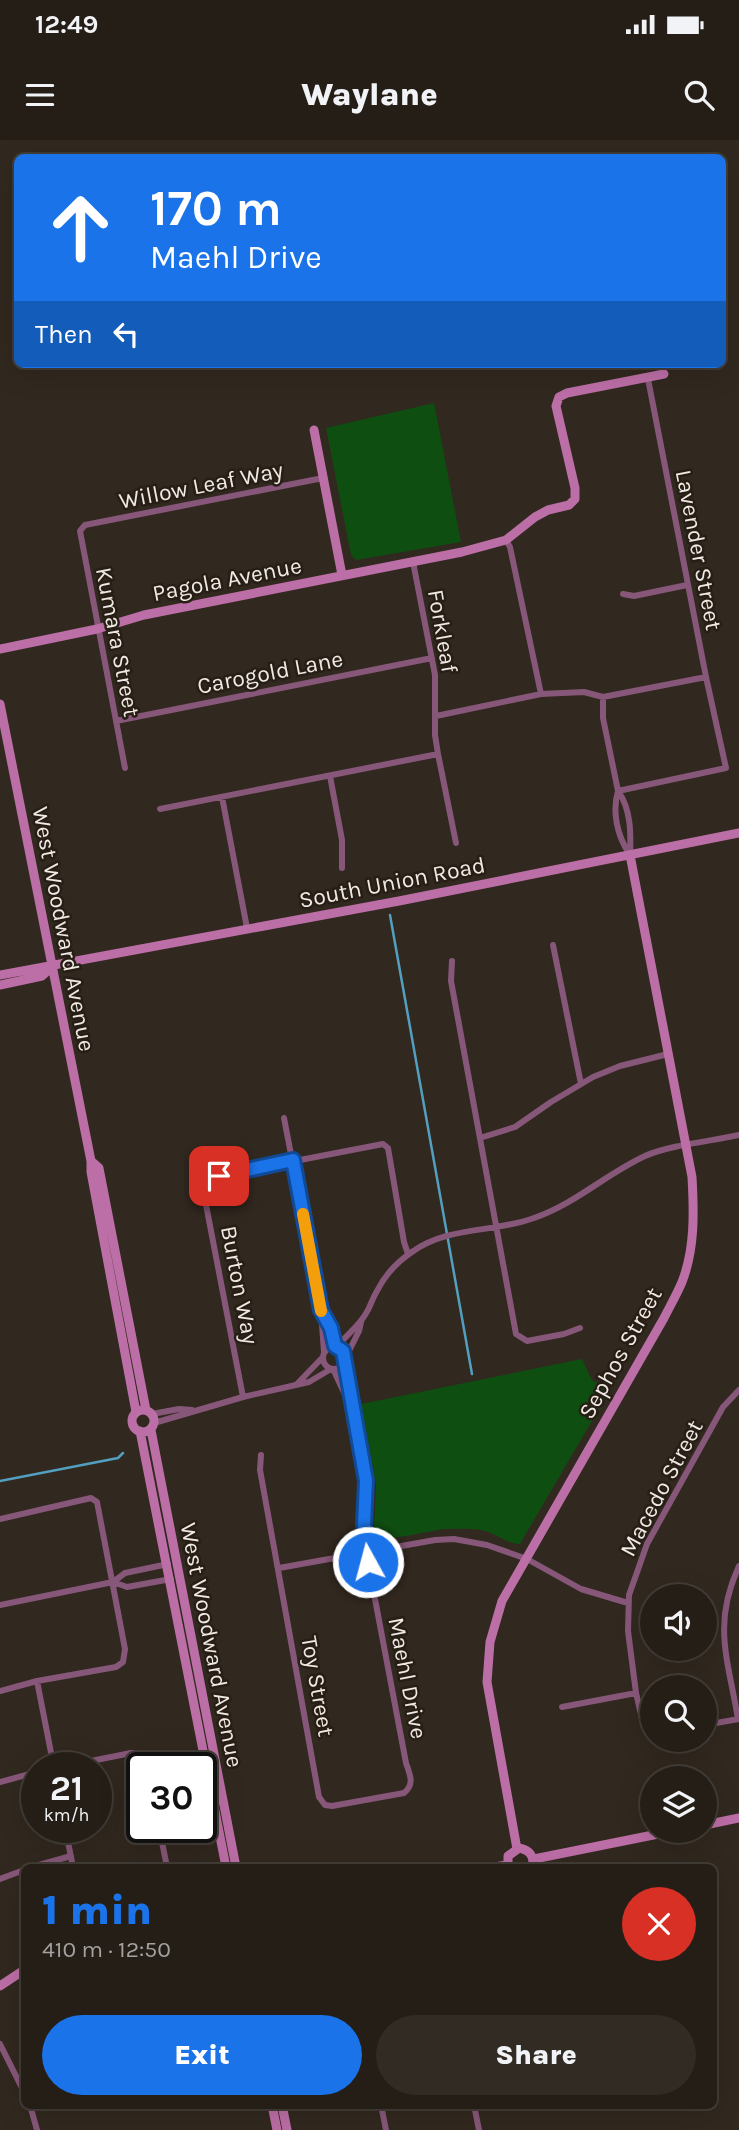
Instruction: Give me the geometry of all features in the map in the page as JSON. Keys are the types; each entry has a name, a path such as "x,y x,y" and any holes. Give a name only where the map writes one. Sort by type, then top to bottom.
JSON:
{"street":[{"path":"541,694 510,547 506,540 536,517 548,510 569,505 575,499 575,488 556,406 559,397 567,393 664,374"},
{"name":"Lavender Street","path":"618,791 726,768 687,585 648,379"},
{"path":"314,430 342,575"},
{"name":"Willow Leaf Way","path":"85,525 323,478"},
{"name":"Kumara Street","path":"85,525 79,531 80,540 125,768"},
{"name":"Pagola Avenue","path":"0,649 97,629 144,615 462,552 506,540"},
{"name":"Forkleaf","path":"413,562 435,675 435,735 456,843"},
{"path":"623,594 634,596 687,585"},
{"name":"Carogold Lane","path":"116,721 432,658"},
{"path":"436,716 541,694 584,692 603,697 706,677"},
{"path":"603,697 603,718 618,791 625,800 631,835 629,855"},
{"name":"West Woodward Avenue","path":"0,704 91,1172 147,1420 171,1564 235,1864"},
{"path":"160,809 438,754"},
{"path":"330,776 342,840 342,868"},
{"path":"618,791 614,803 621,841 629,855"},
{"path":"222,797 247,928"},
{"name":"South Union Road","path":"0,975 399,901 739,833"},
{"name":"Sephos Street","path":"517,1849 489,1700 487,1662 494,1623 502,1601 682,1281 692,1244 692,1177 629,855"},
{"path":"553,945 581,1084"},
{"path":"453,961 451,981 516,1334 527,1341 580,1328"},
{"name":"South Union Road","path":"0,985 42,976 52,967"},
{"path":"480,1138 515,1127 581,1084 620,1066 668,1054"},
{"path":"284,1118 321,1310 323,1355 326,1366 332,1369"},
{"path":"147,1420 180,1417 194,1410 243,1397 282,1390 309,1382 341,1367 387,1275 408,1254 426,1242 451,1233 496,1228 530,1220 562,1208 618,1170 649,1155 739,1135"},
{"path":"293,1160 383,1144 388,1148 408,1254"},
{"name":"Burton Way","path":"243,1397 202,1184 212,1177 293,1160"},
{"path":"321,1310 334,1332 347,1335"},
{"path":"336,1347 362,1321"},
{"path":"331,1328 336,1347"},
{"path":"297,1384 329,1348 336,1347 343,1351 345,1359"},
{"name":"Maehl Drive","path":"328,1806 400,1795 410,1787 411,1777 406,1763 367,1553 364,1525 366,1481 345,1359"},
{"name":"Maehl Drive","path":"332,1369 352,1409"},
{"name":"Macedo Street","path":"640,1705 628,1631 628,1602 636,1572 647,1544 723,1407 739,1390"},
{"name":"Toy Street","path":"261,1455 260,1470 319,1797 328,1806"},
{"path":"0,1519 91,1498 97,1503 125,1649 123,1661 116,1667 37,1681 0,1691"},
{"path":"279,1568 435,1539 454,1539 486,1545 527,1559 581,1589 628,1602"},
{"path":"0,1605 113,1581 125,1573 171,1564"},
{"path":"717,1723 738,1719 722,1627 730,1587 739,1566"},
{"path":"113,1581 127,1587 174,1579"},
{"name":"West Woodward Avenue","path":"178,1599 225,1864"},
{"path":"37,1681 52,1752"},
{"path":"562,1707 636,1693"},
{"path":"0,1783 21,1777"},
{"path":"717,1823 739,1818"},
{"path":"508,1864 508,1856 517,1849 528,1851 533,1863 640,1839"},
{"path":"68,1843 72,1864"},
{"path":"162,1843 166,1864"},
{"path":"43,1864 71,1856"},
{"path":"0,1879 21,1871"},
{"path":"0,1986 21,1972"},
{"path":"0,2044 21,2086"},
{"path":"31,2109 37,2130"},
{"path":"273,2109 277,2130"},
{"path":"283,2109 287,2130"},
{"path":"382,2109 386,2130"},
{"path":"475,2109 479,2130"}],"green space":[{"path":"434,403 461,542 356,560 351,555 326,428"},
{"path":"582,1359 592,1380 610,1390 520,1544 485,1531 471,1529 446,1529 389,1538 376,1536 376,1485 361,1404"}],"waterway":[{"path":"390,915 472,1374"},
{"path":"0,1481 118,1458 123,1453"}],"slow traffic":[{"path":"303,1214 321,1311"}],"route":[{"path":"219,1176 293,1160 321,1310 331,1328 335,1346 343,1351 346,1357 366,1481 364,1534 368,1562"}]}
